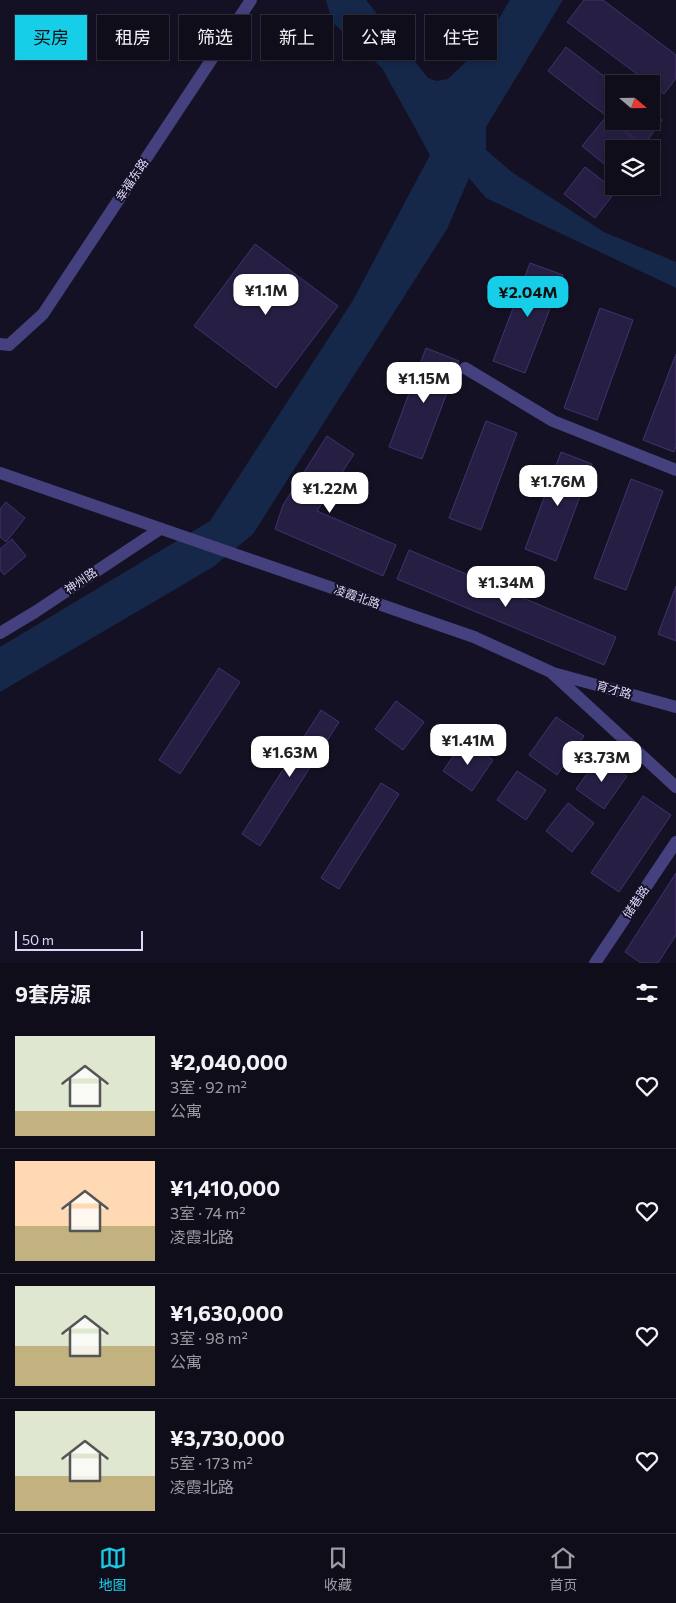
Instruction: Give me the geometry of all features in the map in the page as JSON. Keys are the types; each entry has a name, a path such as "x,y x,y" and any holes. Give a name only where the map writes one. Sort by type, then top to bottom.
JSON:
{"street":[{"name":"幸福东路","path":"0,344 9,345 43,314 252,0"},
{"path":"465,368 553,421 676,470"},
{"name":"凌霞北路","path":"0,473 474,637 551,672 676,787"},
{"name":"神州路","path":"0,633 35,612 160,528"},
{"name":"育才路","path":"551,672 676,707"},
{"name":"储巷路","path":"595,963 676,842"}],"water":[{"path":"326,0 366,0 378,15 343,15 343,32 333,23 333,15 330,15"},
{"path":"510,0 563,0 486,127 486,150 513,173 604,232 676,262 676,288 486,198 469,178 447,229 253,534 213,567 0,692 0,647 210,521 352,302 430,155 382,68 373,60 414,60 428,78 437,81 448,79 468,60 497,60 497,22"}],"building":[{"path":"584,0 603,0 676,55 676,78 664,94 660,91 660,75 638,75 567,22"},
{"path":"566,47 605,77 605,115 548,71"},
{"path":"605,118 605,130 622,130 635,140 605,140 605,165 582,146"},
{"path":"625,130 655,130 648,140 638,140"},
{"path":"585,167 605,182 605,195 613,195 595,218 564,194"},
{"path":"255,244 338,306 276,388 194,326"},
{"path":"530,263 563,275 525,373 493,361"},
{"path":"600,308 633,320 597,420 564,408"},
{"path":"426,348 459,361 422,459 389,447"},
{"path":"676,354 676,446 674,452 643,440"},
{"path":"486,421 517,433 481,530 449,518"},
{"path":"327,436 354,454 317,511 396,545 383,576 275,529 283,505"},
{"path":"561,452 592,464 556,561 525,549"},
{"path":"631,479 663,491 626,590 594,578"},
{"path":"6,502 25,518 6,542 0,537 0,509"},
{"path":"12,539 26,556 4,575 0,570 0,549"},
{"path":"409,550 616,637 604,665 397,579"},
{"path":"676,586 676,641 658,634"},
{"path":"219,668 240,682 180,774 159,760"},
{"path":"396,701 424,722 403,750 375,729"},
{"path":"321,710 339,722 260,846 242,834"},
{"path":"556,717 584,736 557,775 529,755"},
{"path":"464,740 493,760 472,791 443,771"},
{"path":"599,757 627,776 604,809 576,789"},
{"path":"517,771 546,790 526,820 497,800"},
{"path":"381,783 399,794 339,889 321,878"},
{"path":"643,796 671,815 619,892 591,873"},
{"path":"568,803 594,823 572,852 546,831"},
{"path":"676,873 676,935 658,963 641,963 625,952"}]}
